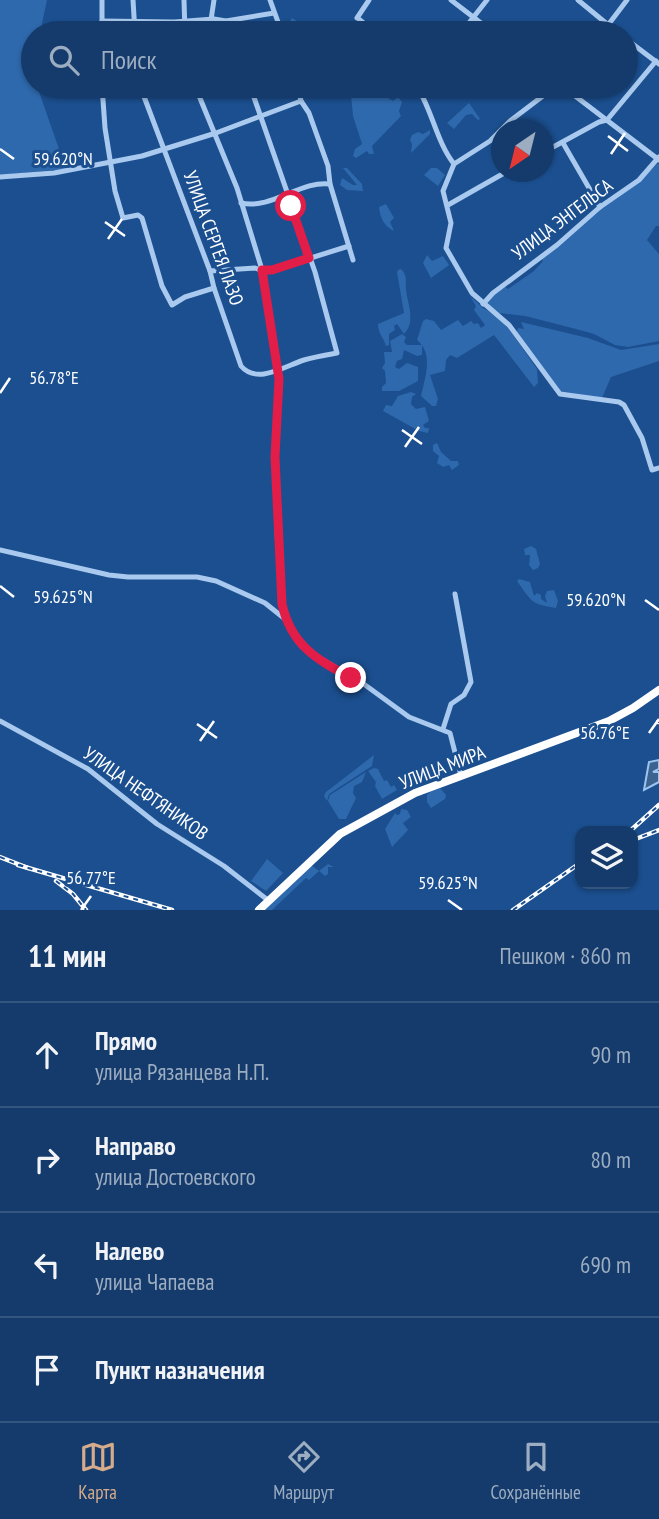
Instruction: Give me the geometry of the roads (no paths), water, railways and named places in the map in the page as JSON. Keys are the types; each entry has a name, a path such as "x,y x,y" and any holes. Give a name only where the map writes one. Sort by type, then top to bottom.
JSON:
{"highway":[{"name":"УЛИЦА МИРА","path":"259,910 333,840 351,827 415,793 609,721 639,705 659,690"}],"street":[{"path":"102,0 102,21 218,21"},
{"path":"134,0 134,21"},
{"path":"184,0 184,20"},
{"path":"211,20 214,0"},
{"path":"270,0 277,21"},
{"path":"361,21 359,19 369,0"},
{"path":"451,0 478,21"},
{"path":"471,21 487,0"},
{"path":"578,0 603,21"},
{"path":"611,21 626,0"},
{"path":"231,21 274,13"},
{"path":"638,48 657,62 638,84"},
{"path":"103,98 115,191 122,218 138,215 142,218 162,286 172,305 185,297 214,288"},
{"name":"УЛИЦА СЕРГЕЯ ЛАЗО","path":"145,98 211,271 214,288 243,369 250,373 278,372"},
{"path":"200,98 241,203 262,270 278,372 276,494 279,570 285,619"},
{"path":"254,98 289,194 337,353 301,361 278,372"},
{"path":"300,98 324,153 330,184 353,260"},
{"path":"424,98 444,150 454,164"},
{"path":"540,98 510,121 490,141 454,164 443,184 451,223 446,250 472,293 509,324 560,394 619,402 624,405 642,438 652,470 659,468"},
{"path":"578,98 659,159"},
{"path":"554,147 598,122 607,120 626,98"},
{"path":"0,177 54,173 165,150 261,118 301,101"},
{"path":"563,143 600,207"},
{"name":"УЛИЦА ЭНГЕЛЬСА","path":"483,304 600,207 639,180 659,159"},
{"path":"447,205 491,180"},
{"path":"241,203 253,205 316,185 330,184"},
{"path":"211,271 256,268 272,270 349,246"},
{"path":"0,550 109,575 197,577 216,581 265,603 285,619 297,640 314,655 361,682 410,717 443,729 453,737 461,776"},
{"path":"443,729 451,704 471,686 456,594"},
{"name":"УЛИЦА НЕФТЯНИКОВ","path":"0,721 88,769 157,824 224,866 269,901"}],"railway":[{"path":"636,826 659,805"},
{"path":"638,838 659,830"},
{"path":"0,857 28,868"},
{"path":"18,865 172,910"},
{"path":"513,910 575,867"},
{"path":"56,881 73,894 86,910"}]}
